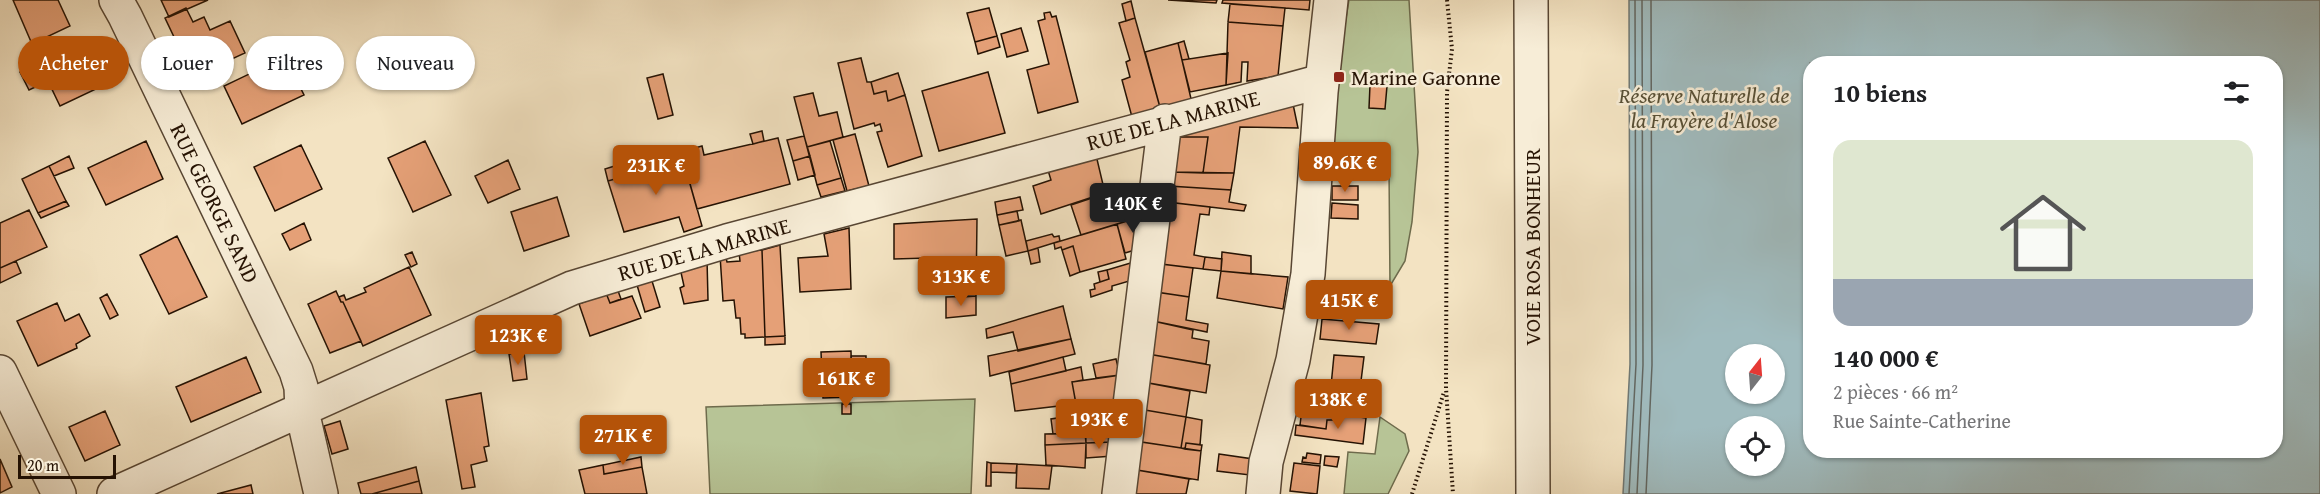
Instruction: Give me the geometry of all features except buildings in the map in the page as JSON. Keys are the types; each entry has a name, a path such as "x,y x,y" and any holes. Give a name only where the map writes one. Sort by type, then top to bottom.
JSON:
{"street":[{"name":"RUE GEORGE SAND","path":"116,0 296,371 301,387 302,411 321,494"},
{"path":"1263,494 1266,462 1293,360 1308,274 1322,81 1331,0"},
{"name":"VOIE ROSA BONHEUR","path":"1531,0 1533,494"},
{"name":"RUE DE LA MARINE","path":"114,494 572,288 727,241 1166,121 1322,81"},
{"path":"1119,494 1166,121"},
{"path":"0,372 59,494"}],"path":[{"path":"1447,0 1452,49 1447,92 1446,388 1453,494"},
{"path":"1412,494 1446,388"}],"green space":[{"path":"1349,0 1409,0 1418,152 1412,222 1405,261 1390,286 1389,168 1331,162 1335,86"},
{"path":"975,399 971,494 710,494 706,407"},
{"path":"1380,417 1405,434 1409,451 1388,494 1344,494 1348,452 1375,454"}],"water":[{"name":"Réserve Naturelle de la Frayère d'Alose","path":"1629,0 2320,0 2320,494 1623,494 1630,364"}],"place":[{"name":"Marine Garonne","path":"1339,77"}]}
